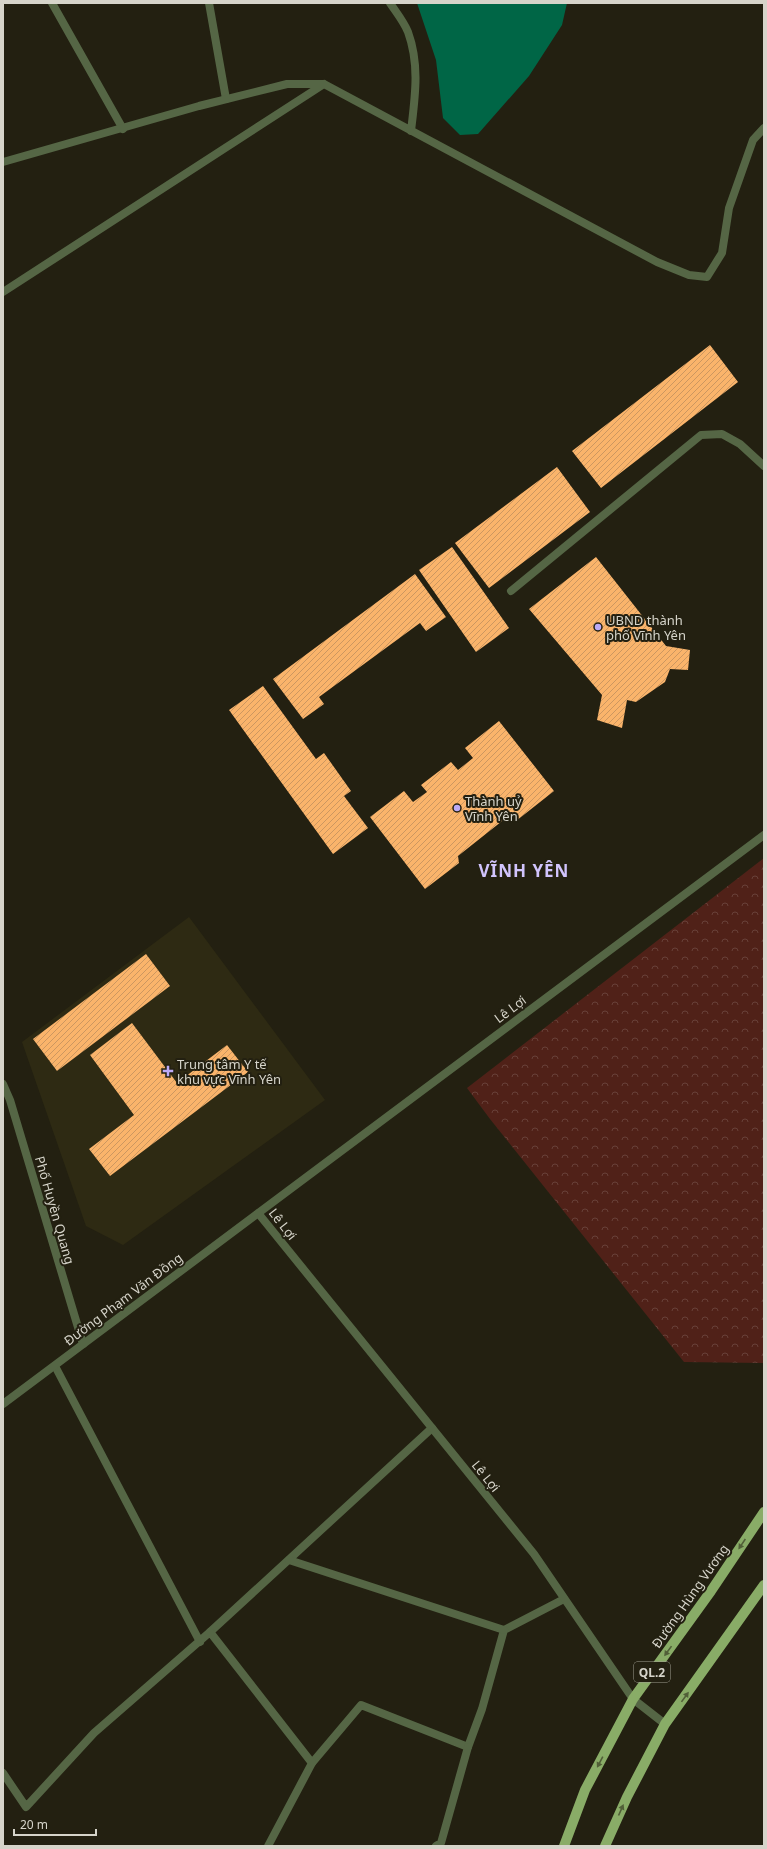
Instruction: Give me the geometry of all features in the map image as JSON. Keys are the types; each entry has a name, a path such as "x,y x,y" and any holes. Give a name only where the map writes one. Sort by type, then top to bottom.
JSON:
{"main road":[{"name":"Đường Hùng Vương","path":"564,1846 585,1790 633,1700 764,1512"},
{"path":"605,1846 627,1796 665,1724 764,1585"}],"street":[{"path":"52,3 123,129"},
{"path":"209,3 226,99"},
{"path":"390,3 408,31 416,60 416,86 411,131"},
{"path":"3,162 226,99 287,84 324,84 657,262 689,275 707,277 722,253 729,208 753,140 764,128"},
{"path":"3,292 324,84"},
{"path":"511,590 701,435 722,434 740,444 764,466"},
{"name":"Lê Lợi","path":"665,1724 633,1700 534,1554 258,1213 764,835"},
{"name":"Phố Huyền Quang","path":"3,1084 10,1100 83,1344"},
{"name":"Đường Phạm Văn Đồng","path":"3,1404 258,1213"},
{"path":"55,1366 200,1642"},
{"path":"3,1773 26,1807 94,1733 200,1642 432,1428"},
{"path":"289,1560 504,1630 564,1599"},
{"path":"436,1846 441,1843 468,1747 482,1709 504,1630"},
{"path":"210,1632 312,1763"},
{"path":"268,1846 312,1763 362,1705 468,1747"}],"shaded area":[{"path":"417,3 567,3 562,25 529,76 478,134 460,135 443,118 436,60"},
{"name":"Trung tâm Y tế khu vực Vĩnh Yên","path":"189,917 325,1100 123,1245 86,1226 22,1042"}],"green space":[{"path":"764,858 764,1363 684,1362 490,1119 467,1088"}],"building":[{"path":"710,345 738,382 601,488 572,451"},
{"path":"557,467 590,512 489,588 455,543"},
{"path":"452,547 509,628 476,652 419,570"},
{"name":"UBND thành phố Vĩnh Yên","path":"596,557 666,646 690,650 688,670 670,669 665,682 636,702 627,700 622,728 597,720 602,695 529,609"},
{"path":"415,574 446,617 426,631 420,623 319,697 324,704 303,719 273,679"},
{"path":"263,686 316,759 324,753 351,791 344,796 368,828 333,854 229,710"},
{"name":"Thành uỷ Vĩnh Yên","path":"499,721 554,791 516,821 511,814 458,856 459,863 425,889 370,817 404,791 413,802 427,792 421,785 451,762 458,770 473,758 465,748"},
{"path":"146,954 170,986 57,1071 33,1039"},
{"path":"132,1023 177,1083 227,1045 248,1072 110,1176 89,1149 134,1115 90,1055"}],"place":[{"name":"UBND thành phố Vĩnh Yên","path":"598,627"},
{"name":"Thành uỷ Vĩnh Yên","path":"457,808"},
{"name":"Trung tâm Y tế khu vực Vĩnh Yên","path":"168,1071"}],"district":[{"name":"VĨNH YÊN","path":"524,870"}]}
